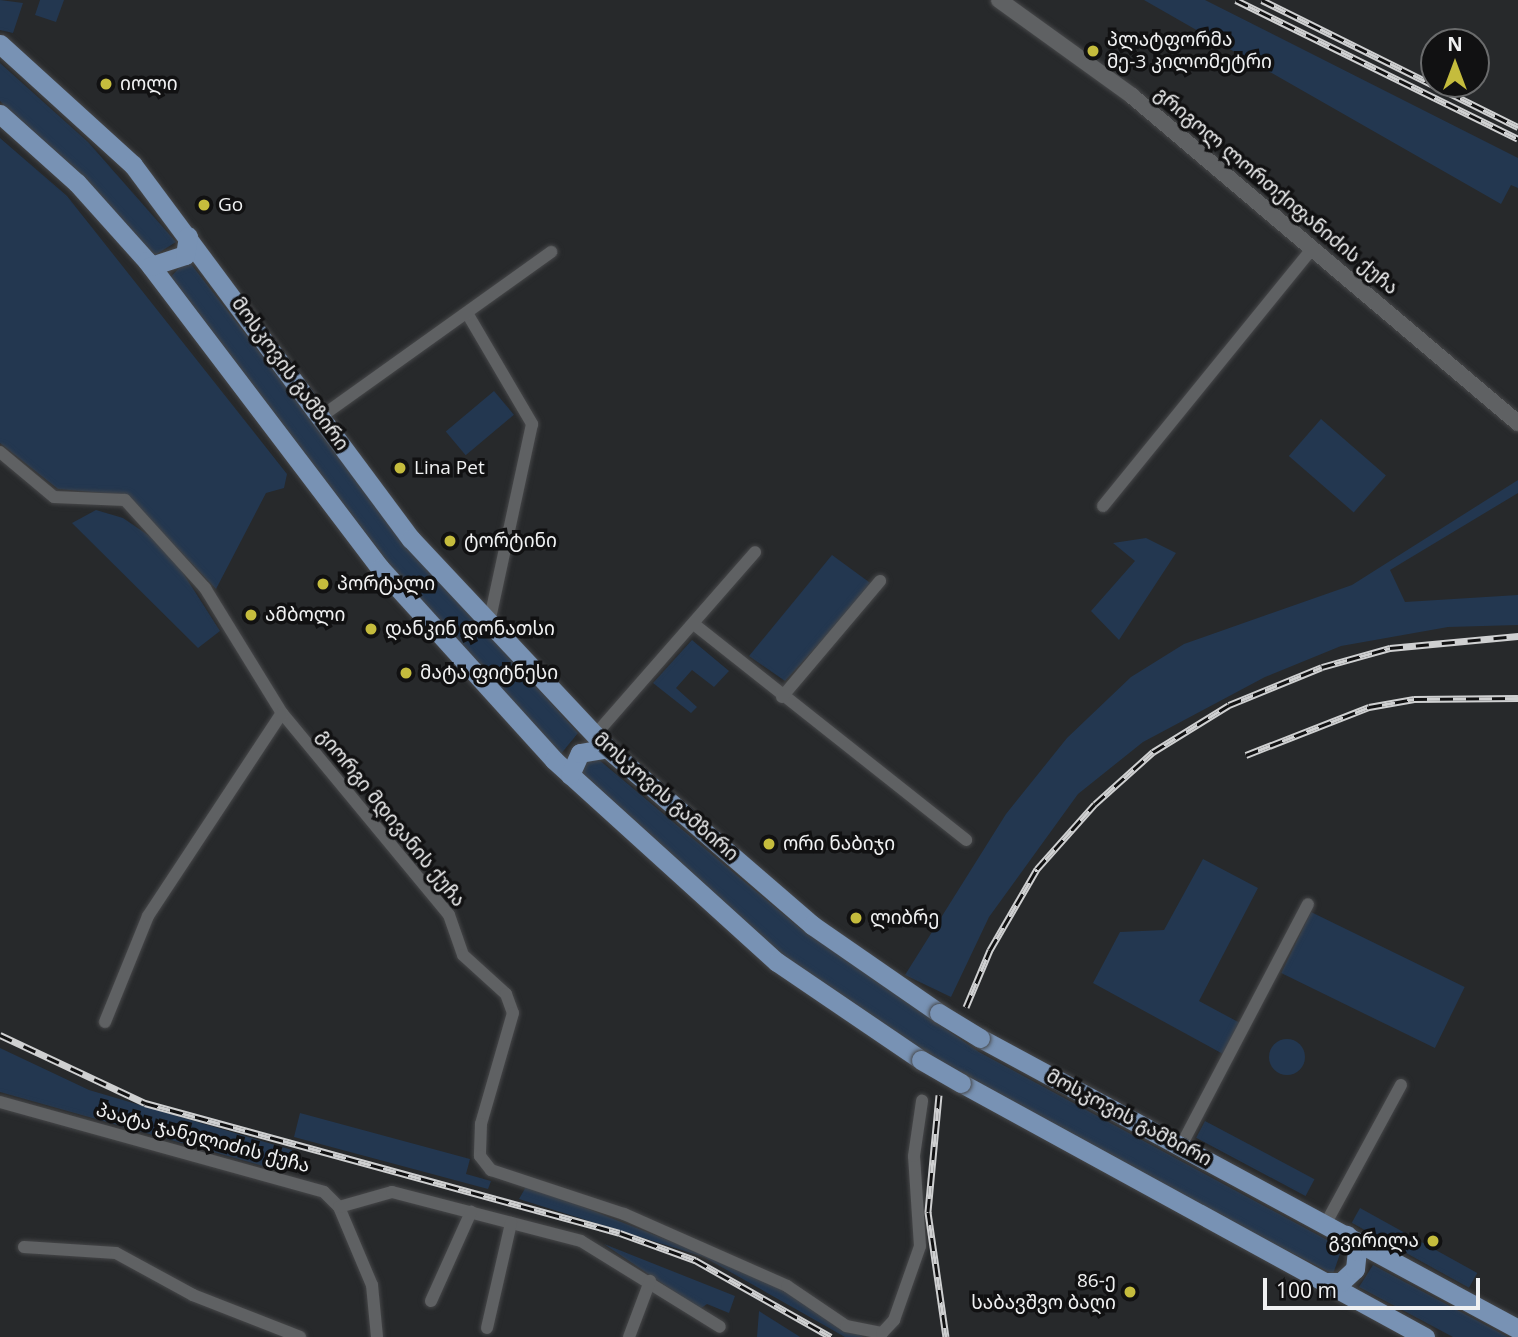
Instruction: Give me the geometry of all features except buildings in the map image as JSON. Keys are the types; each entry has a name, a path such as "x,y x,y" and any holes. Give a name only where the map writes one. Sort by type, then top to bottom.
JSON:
{"main road":[{"name":"მოსკოვის გამზირი","path":"0,44 113,144 188,236 411,539 601,742 812,925 939,1013 980,1038 1346,1233 1518,1329"},
{"path":"0,114 77,183 151,266 380,568 570,775 777,962 921,1060 1425,1337"},
{"path":"151,266 185,255 188,236"},
{"path":"570,775 580,752 601,742"},
{"path":"1326,1282 1341,1282 1355,1269 1357,1251 1346,1233"}],"street":[{"name":"გრიგოლ ლორთქიფანიძის ქუჩა","path":"999,0 1132,96 1518,423"},
{"path":"1103,506 1312,249"},
{"path":"322,416 551,252"},
{"path":"467,313 532,424 489,623"},
{"name":"გიორგი მდივანის ქუჩა","path":"0,452 54,497 125,500 205,588 282,713 450,915 463,955 506,994 513,1013 481,1124 483,1164 573,1194 787,1286 846,1326 867,1332 888,1329 920,1246 914,1156 922,1101"},
{"path":"601,742 755,552"},
{"path":"782,697 880,581"},
{"path":"695,625 782,697 966,840"},
{"path":"105,1022 148,916 282,713"},
{"path":"1181,1146 1308,904"},
{"path":"1325,1223 1401,1085"},
{"name":"პაატა ჯანელიძის ქუჩა","path":"0,1102 310,1186 339,1207"},
{"path":"377,1337 372,1285 339,1207 392,1192 511,1223 607,1252 720,1327"},
{"path":"431,1300 471,1212"},
{"path":"487,1328 511,1223"},
{"path":"24,1247 116,1253 193,1294 300,1337"},
{"path":"629,1337 650,1281"}],"shaded area":[{"path":"0,0 23,3 13,33 0,30"},
{"path":"40,0 64,0 56,22 35,15"},
{"path":"1144,0 1205,0 1518,158 1518,188 1511,185 1501,204"},
{"path":"0,63 88,142 176,242 152,257 0,101"},
{"path":"0,138 67,196 287,474 284,488 266,493 216,589 127,495 58,489 0,443"},
{"path":"187,259 424,563 578,733 560,755 425,610 169,279"},
{"path":"494,391 514,415 466,455 446,431"},
{"path":"1321,419 1386,475 1354,512 1289,456"},
{"path":"1518,480 1518,493 1390,570 1405,602 1518,595 1518,625 1448,627 1341,646 1265,677 1143,742 1078,794 989,917 951,997 905,975 1006,814 1067,738 1131,677 1184,644 1352,585"},
{"path":"96,510 123,518 167,548 220,631 198,648 72,523"},
{"path":"1146,538 1176,553 1119,640 1091,611 1135,561 1113,543"},
{"path":"832,555 873,585 785,681 749,656"},
{"path":"692,640 729,671 714,687 692,670 676,688 697,707 691,713 653,683"},
{"path":"592,754 801,929 979,1052 1342,1248 1333,1274 1079,1143 920,1050 783,955 577,768"},
{"path":"1203,859 1258,888 1199,1001 1240,1023 1223,1054 1093,983 1120,932 1164,930"},
{"path":"1311,912 1465,987 1435,1048 1281,973"},
{"path":"1287,1039 1300,1044 1305,1057 1300,1070 1287,1075 1274,1070 1269,1057 1274,1044"},
{"path":"0,1048 89,1090 292,1150 284,1172 0,1092"},
{"path":"300,1113 470,1159 466,1174 491,1181 488,1189 294,1137"},
{"path":"1205,1121 1314,1179 1306,1196 1196,1138"},
{"path":"527,1185 782,1285 863,1337 845,1337 704,1257 519,1199"},
{"path":"1360,1208 1477,1273 1469,1288 1352,1223"},
{"path":"604,1244 735,1296 729,1313 707,1304 700,1309"},
{"path":"1373,1265 1508,1337 1453,1337 1359,1287"},
{"path":"759,1311 797,1335 800,1337 757,1337"}],"railway":[{"path":"1236,0 1518,139"},
{"path":"1262,0 1518,127"},
{"path":"966,1007 990,950 1037,869 1095,804 1153,752 1229,705 1322,667 1390,648 1518,636"},
{"path":"1246,755 1369,707 1414,699 1518,698"},
{"path":"0,1035 145,1103 620,1233 695,1260 831,1337"},
{"path":"939,1095 928,1212 946,1337"}],"place":[{"name":"პლატფორმა მე-3 კილომეტრი","path":"1093,51"},
{"name":"იოლი","path":"106,84"},
{"name":"Go","path":"204,205"},
{"name":"Lina Pet","path":"400,468"},
{"name":"ტორტინი","path":"450,541"},
{"name":"პორტალი","path":"323,584"},
{"name":"ამბოლი","path":"251,615"},
{"name":"დანკინ დონათსი","path":"371,629"},
{"name":"მატა ფიტნესი","path":"406,673"},
{"name":"ორი ნაბიჯი","path":"769,844"},
{"name":"ლიბრე","path":"856,918"},
{"name":"გვირილა","path":"1433,1241"},
{"name":"86-ე საბავშვო ბაღი","path":"1130,1292"}]}
